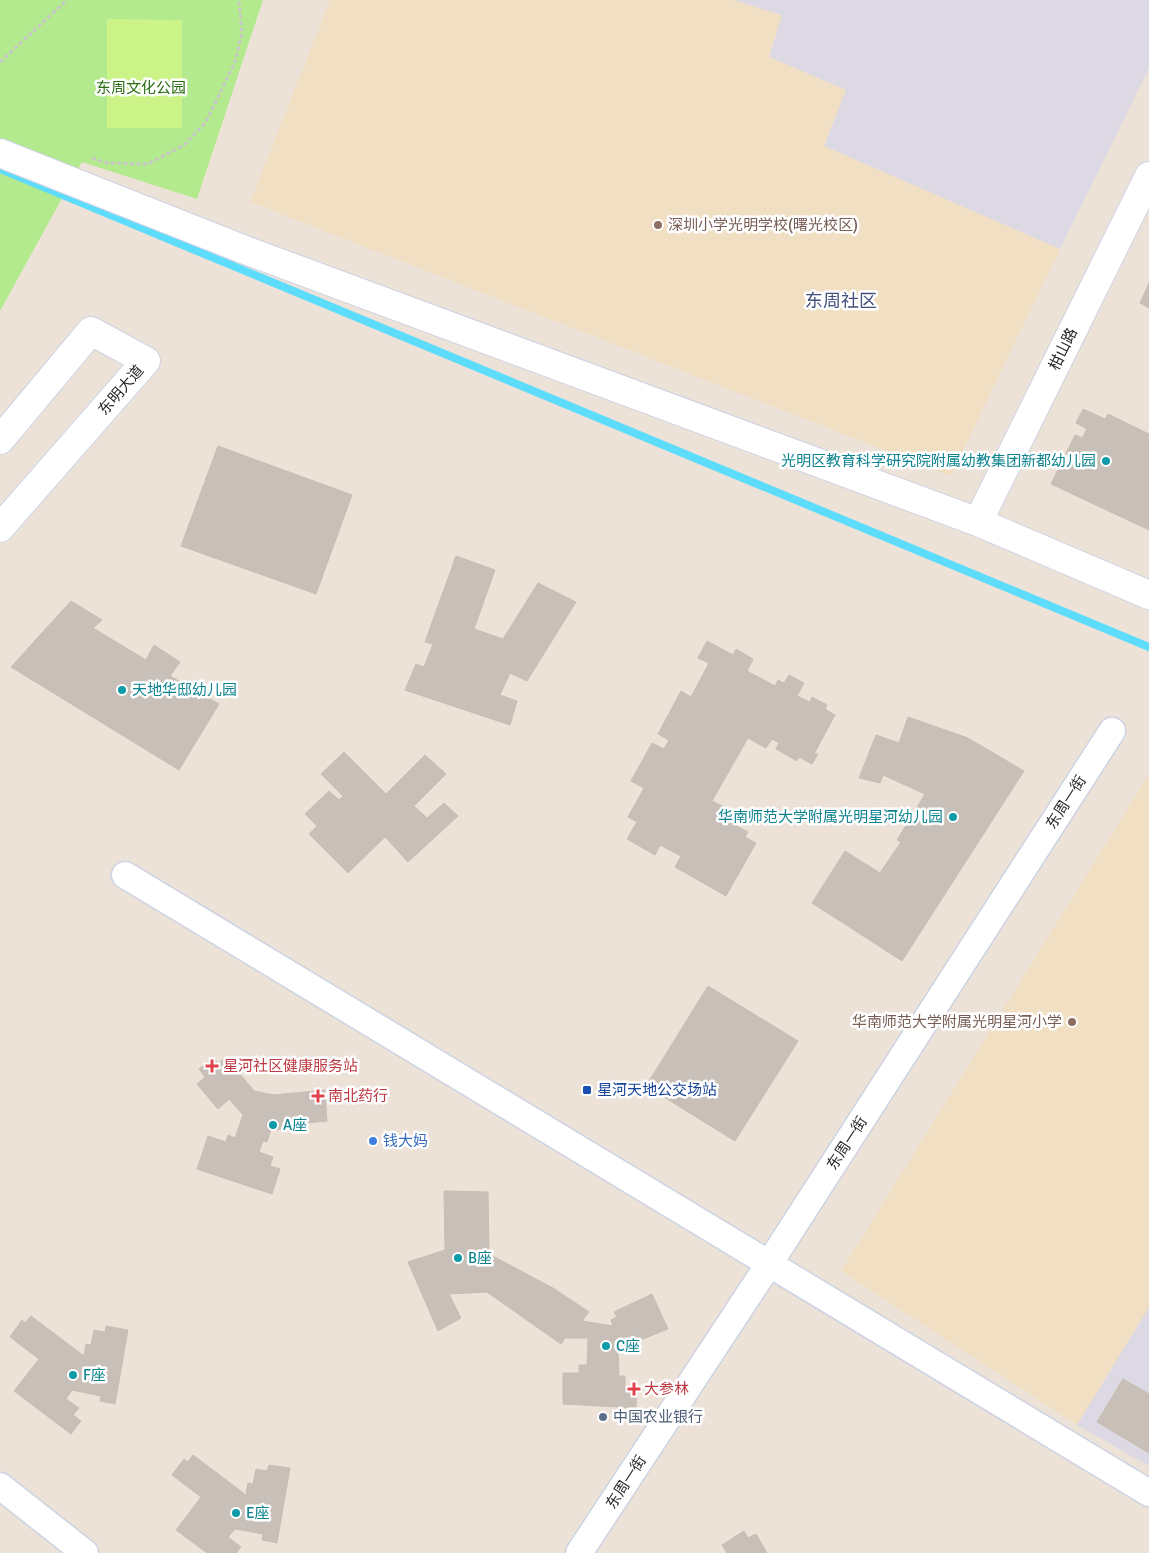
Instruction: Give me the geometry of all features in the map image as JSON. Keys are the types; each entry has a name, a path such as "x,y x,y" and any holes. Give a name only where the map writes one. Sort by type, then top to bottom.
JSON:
{"street":[{"path":"0,153 254,253 978,522 1149,595"},
{"name":"柑山路","path":"978,522 1149,176"},
{"name":"东明大道","path":"0,440 91,331 146,361 0,528"},
{"name":"东周一街","path":"579,1553 769,1264 1112,731"},
{"path":"124,875 1149,1494"},
{"path":"0,1486 84,1553"}],"path":[{"path":"0,62 67,0"},
{"path":"89,157 107,163 148,164 184,145 206,122 236,62 242,33 239,0"}],"shaded area":[{"name":"深圳小学光明学校(曙光校区)","path":"330,0 733,0 782,15 769,57 846,90 824,146 1060,249 951,476 250,202"},
{"path":"733,0 1149,0 1149,68 1060,249 824,146 846,90 769,57 781,16"},
{"name":"华南师范大学附属光明星河小学","path":"1149,774 1149,1307 1077,1425 841,1271"},
{"path":"1149,1307 1149,1466 1077,1425"}],"green space":[{"name":"东周文化公园","path":"0,0 263,0 197,199 82,162 0,311"},
{"path":"107,19 182,20 182,128 107,128"}],"building":[{"path":"1149,283 1149,308 1140,303"},
{"name":"光明区教育科学研究院附属幼教集团新都幼儿园","path":"1083,409 1105,419 1108,414 1149,434 1149,530 1051,484 1075,435 1082,438 1087,429 1076,423"},
{"path":"218,446 352,495 316,594 181,546"},
{"path":"456,556 495,570 474,629 503,639 538,583 576,602 527,681 510,673 500,695 517,701 510,725 405,690 416,664 424,667 433,644 425,642"},
{"name":"天地华邸幼儿园","path":"71,601 102,620 93,628 146,660 154,645 180,662 170,676 219,704 179,770 11,667"},
{"path":"707,641 733,655 736,649 753,659 747,671 775,686 778,680 784,683 789,675 804,683 797,696 810,702 812,697 827,705 825,709 835,715 814,754 818,754 812,764 799,757 797,761 776,749 779,743 772,739 766,748 748,738 712,801 724,807 717,820 727,826 729,822 748,832 745,837 756,843 726,896 675,867 681,856 660,845 655,855 627,839 637,822 628,817 644,788 631,781 652,743 664,749 669,740 658,734 681,691 691,697 709,663 698,658"},
{"name":"华南师范大学附属光明星河幼儿园","path":"908,717 968,738 1024,771 902,961 812,903 845,851 880,873 901,842 897,840 925,794 883,775 880,783 859,778 876,735 899,743"},
{"path":"344,752 386,794 425,755 446,774 414,806 427,818 444,803 458,816 408,862 385,837 348,873 309,834 317,826 305,814 329,791 339,800 343,796 321,774"},
{"path":"708,986 798,1041 735,1141 646,1086"},
{"name":"A座","path":"226,1057 254,1091 274,1095 325,1090 327,1121 305,1123 306,1127 271,1130 267,1142 263,1141 259,1152 273,1157 270,1166 280,1169 272,1194 197,1169 208,1136 226,1142 228,1135 235,1138 243,1115 229,1099 218,1109 197,1084 205,1077 199,1069 214,1058 218,1064"},
{"name":"B座","path":"444,1191 488,1192 489,1254 553,1288 531,1323 487,1292 449,1294 461,1318 438,1331 408,1262 445,1250"},
{"name":"C座","path":"553,1288 589,1312 582,1321 613,1326 611,1320 617,1317 614,1312 652,1294 668,1329 618,1349 619,1376 625,1376 625,1386 637,1386 636,1408 563,1404 563,1373 579,1373 579,1365 587,1365 588,1338 565,1338 561,1344 531,1323"},
{"name":"F座","path":"31,1316 84,1356 86,1344 91,1345 94,1330 105,1332 106,1326 128,1330 115,1404 100,1401 101,1396 72,1390 66,1399 79,1408 73,1415 81,1421 71,1434 14,1391 39,1359 10,1337 22,1320 25,1323"},
{"path":"1123,1379 1149,1394 1149,1453 1097,1422"},
{"name":"E座","path":"193,1455 246,1495 248,1483 253,1484 256,1469 267,1471 269,1465 290,1468 277,1543 262,1540 263,1534 235,1529 228,1537 241,1547 236,1553 207,1553 176,1530 201,1497 172,1475 184,1459 188,1462"},
{"path":"744,1531 748,1538 756,1534 767,1553 727,1553 722,1545"}],"waterway":[{"path":"0,169 1149,647"}],"place":[{"name":"深圳小学光明学校(曙光校区)","path":"658,225"},
{"name":"光明区教育科学研究院附属幼教集团新都幼儿园","path":"1106,461"},
{"name":"天地华邸幼儿园","path":"122,690"},
{"name":"华南师范大学附属光明星河幼儿园","path":"953,817"},
{"name":"华南师范大学附属光明星河小学","path":"1072,1022"},
{"name":"星河社区健康服务站","path":"212,1066"},
{"name":"星河天地公交场站","path":"587,1090"},
{"name":"南北药行","path":"318,1096"},
{"name":"A座","path":"273,1125"},
{"name":"钱大妈","path":"373,1141"},
{"name":"B座","path":"458,1258"},
{"name":"C座","path":"606,1346"},
{"name":"F座","path":"73,1375"},
{"name":"大参林","path":"634,1389"},
{"name":"中国农业银行","path":"603,1417"},
{"name":"E座","path":"236,1513"}],"district":[{"name":"东周社区","path":"841,301"}]}
